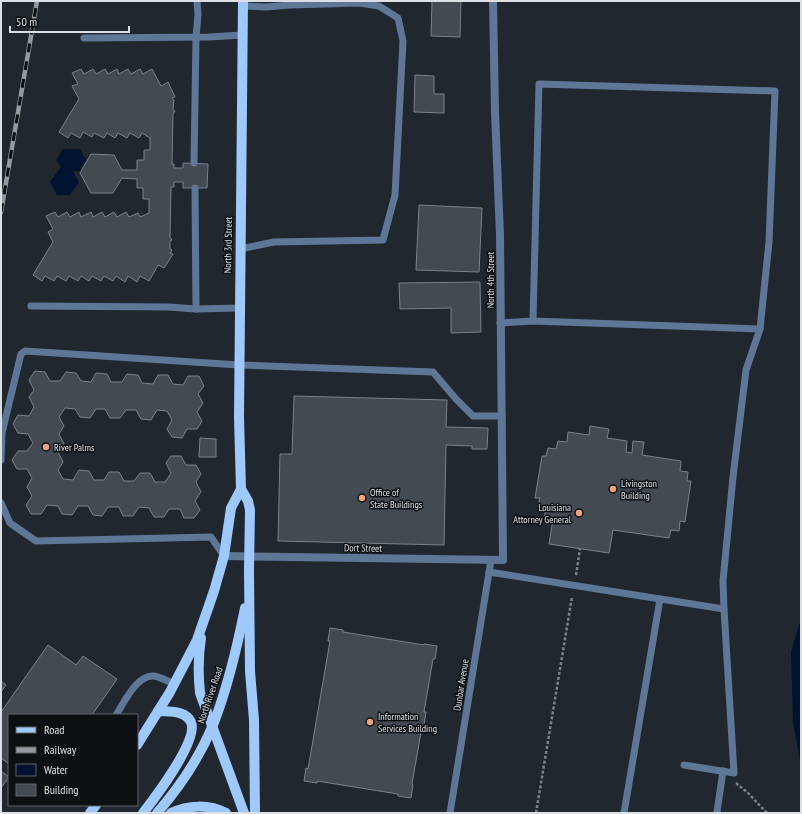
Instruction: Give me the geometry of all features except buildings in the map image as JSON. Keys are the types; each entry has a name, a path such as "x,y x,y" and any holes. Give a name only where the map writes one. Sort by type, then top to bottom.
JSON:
{"main road":[{"name":"North 3rd Street","path":"206,611 214,591 224,556 231,508 241,489 239,417 239,308 243,3"},
{"name":"North 3rd Street","path":"241,489 248,500 250,510 249,570"},
{"path":"249,570 250,671 254,720 256,813"},
{"name":"North River Road","path":"157,813 182,781 212,727 224,695 239,638 246,601 249,570"},
{"path":"138,743 174,684 197,640 206,611"},
{"path":"206,611 199,652 198,676 200,693 244,813"},
{"path":"142,813 156,797 182,754 192,734 191,723 185,716 176,712 158,711"},
{"path":"171,813 181,808 196,807 219,810 226,813"}],"street":[{"name":"North 4th Street","path":"493,1 495,112 500,235 503,560"},
{"name":"Dort Street","path":"224,556 503,560"}],"lane":[{"path":"194,163 196,36 198,16 197,1"},
{"path":"240,249 274,242 383,240 395,195 403,41 398,18 378,6 360,3 266,7 243,3"},
{"path":"84,38 243,35"},
{"path":"533,321 539,84 775,91 769,242 760,329 746,370 733,477 723,581 734,773 684,765"},
{"path":"195,188 196,309"},
{"path":"31,306 168,307 196,309 239,308"},
{"path":"500,323 533,321 760,329"},
{"path":"1,460 2,433 21,354 25,351 239,365 433,372 473,416 502,416"},
{"path":"1,503 10,523 36,541 211,537 224,556"},
{"name":"Dunbar Avenue","path":"450,813 491,560"},
{"path":"489,572 724,609"},
{"path":"624,813 660,599"},
{"path":"117,714 137,683 143,678 156,676 174,684"},
{"path":"717,812 723,772"}],"path":[{"path":"576,577 580,549"},
{"path":"536,813 572,597"},
{"path":"723,772 748,793 767,813"}],"water":[{"path":"63,149 80,149 86,160 80,171 73,171 79,182 70,195 57,195 50,182 61,167 56,160"},
{"path":"801,613 801,767 793,721 791,652 800,622"}],"railway":[{"path":"1,212 37,1"}],"place":[{"name":"River Palms","path":"46,447"},
{"name":"Livingston Building","path":"613,489"},
{"name":"Office of State Buildings","path":"362,498"},
{"name":"Louisiana Attorney General","path":"579,513"},
{"name":"Information Services Building","path":"370,722"}]}
